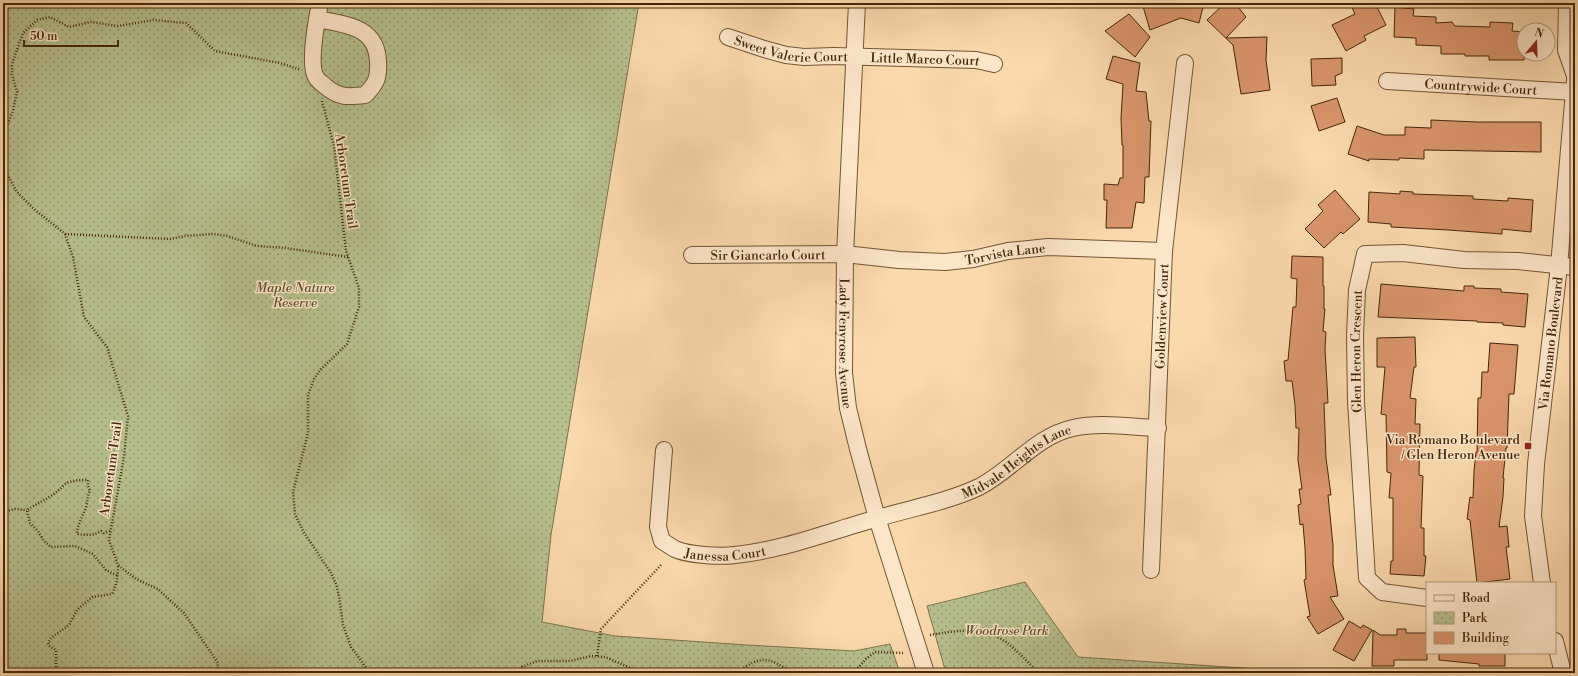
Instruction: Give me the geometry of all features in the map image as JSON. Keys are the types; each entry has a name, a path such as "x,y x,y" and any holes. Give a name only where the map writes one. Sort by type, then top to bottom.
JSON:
{"street":[{"path":"317,19 357,28 372,39 378,53 379,71 376,84 365,95 348,97 333,93 315,77 313,69 315,25 320,3"},
{"name":"Lady Fenyrose Avenue","path":"857,3 845,254 844,374 848,408 858,449 926,673"},
{"path":"1567,3 1566,50 1575,76"},
{"name":"Sweet Valerie Court","path":"728,37 786,55 804,57 855,57"},
{"name":"Little Marco Court","path":"855,57 976,60 994,64"},
{"name":"Goldenview Court","path":"1151,570 1164,252 1185,63"},
{"name":"Via Romano Boulevard","path":"1542,582 1533,516 1536,464 1567,266 1575,80"},
{"name":"Countrywide Court","path":"1387,81 1575,92"},
{"name":"Torvista Lane","path":"845,254 899,260 945,262 973,259 1008,251 1048,247 1164,252"},
{"name":"Glen Heron Crescent","path":"1426,598 1382,592 1367,578 1356,402 1355,336 1358,290 1365,254 1404,253 1464,260 1518,261 1567,266"},
{"name":"Sir Giancarlo Court","path":"692,255 845,254"},
{"name":"Midvale Heights Lane","path":"878,518 946,499 980,486 1008,468 1031,449 1055,435 1073,428 1104,426 1158,428"},
{"name":"Janessa Court","path":"664,450 658,527 662,541 676,549 693,553 734,556 769,549 878,518"},
{"path":"1556,645 1563,673"}],"path":[{"path":"3,135 13,110 17,92 12,75 12,64 23,33 37,20 50,17 69,27 91,22 118,26 153,20 186,23 216,51 280,63 315,77"},
{"name":"Arboretum Trail","path":"322,100 334,146 348,257 359,288 359,307 347,344 321,369 314,378 308,395 308,433 293,492 295,514 303,531 325,563 336,584 343,625 351,647 370,673"},
{"path":"3,163 17,192 34,209 65,234 170,239 185,236 213,234 227,236 257,246 285,248 348,257"},
{"name":"Arboretum Trail","path":"65,234 73,257 84,317 107,347 128,416 124,457 109,540 118,565"},
{"path":"3,512 15,509 27,510 55,494 64,485 75,481 88,480 90,491 77,528 78,534 88,536 101,531 104,533 110,531"},
{"path":"27,510 30,523 38,531 44,541 51,547 75,546 93,554 106,570 118,576"},
{"path":"56,673 56,650 48,643 51,638 69,625 77,610 92,597 103,594 112,594 118,576 118,565"},
{"path":"118,565 136,579 158,589 184,613 218,663 217,673"},
{"path":"597,656 601,629 660,565"},
{"path":"930,635 952,632 982,631 1004,640 1036,670 1037,673"},
{"path":"854,673 866,659 875,652 903,653"},
{"path":"520,673 522,667 537,661 570,661 591,656 605,657 642,673"},
{"path":"736,673 756,661 768,659 792,673"}],"green space":[{"name":"Maple Nature Reserve","path":"4,3 639,3 551,535 542,622 615,636 747,645 854,651 890,644 900,673 3,673"},
{"name":"Woodrose Park","path":"1025,582 1078,657 1317,673 946,673 927,606"}],"building":[{"path":"1142,3 1204,3 1199,23 1181,18 1150,30"},
{"path":"1225,3 1235,3 1246,17 1226,38 1267,37 1266,60 1270,90 1241,94 1233,45 1207,20"},
{"path":"1350,3 1375,3 1386,25 1364,36 1366,40 1346,51 1332,25 1355,14"},
{"path":"1395,7 1414,9 1413,16 1436,17 1436,23 1452,22 1455,26 1490,27 1490,22 1513,23 1512,31 1516,31 1516,60 1489,60 1489,56 1441,54 1441,46 1416,45 1416,38 1394,37"},
{"path":"1129,14 1150,37 1135,57 1105,31"},
{"path":"1113,56 1140,63 1136,91 1146,92 1149,121 1151,121 1149,177 1145,177 1144,203 1136,202 1132,228 1106,228 1107,200 1104,200 1104,184 1118,185 1120,178 1123,178 1121,118 1123,84 1106,79"},
{"path":"1342,58 1342,73 1335,76 1336,85 1312,86 1311,59"},
{"path":"1337,98 1345,122 1319,131 1311,106"},
{"path":"1431,120 1541,122 1541,152 1424,150 1424,159 1369,159 1369,161 1348,154 1357,126 1384,135 1405,135 1405,127 1431,128"},
{"path":"1335,190 1360,219 1343,234 1341,232 1324,248 1305,229 1323,211 1318,205"},
{"path":"1400,191 1413,192 1413,194 1473,196 1473,199 1508,201 1508,198 1533,200 1531,232 1502,229 1502,234 1391,227 1391,224 1368,222 1369,192 1400,194"},
{"path":"1292,256 1323,257 1325,309 1323,331 1326,332 1325,349 1328,403 1324,403 1326,458 1331,495 1328,495 1333,545 1333,565 1338,596 1330,597 1344,619 1318,634 1307,617 1310,616 1304,580 1306,579 1305,548 1303,524 1300,525 1298,505 1301,504 1299,489 1302,489 1298,460 1299,428 1296,428 1292,381 1286,381 1284,361 1288,360 1293,307 1296,307 1297,279 1291,278"},
{"path":"1381,284 1464,291 1464,286 1474,286 1474,288 1501,289 1501,292 1528,294 1525,327 1503,325 1503,323 1477,321 1378,317"},
{"path":"1415,337 1416,367 1414,367 1410,398 1416,399 1415,424 1420,424 1419,475 1423,476 1421,528 1424,528 1424,556 1426,556 1424,576 1390,574 1391,561 1393,561 1393,498 1389,498 1391,473 1387,472 1386,415 1381,414 1385,367 1377,367 1377,338"},
{"path":"1490,343 1518,345 1514,394 1509,394 1507,448 1499,527 1507,526 1509,547 1506,547 1510,579 1477,582 1470,520 1467,519 1470,497 1473,498 1474,471 1477,452 1478,398 1481,398 1482,372 1488,372"},
{"path":"1349,621 1361,628 1363,625 1372,630 1354,661 1333,650"},
{"path":"1397,629 1406,629 1406,633 1426,633 1427,660 1394,660 1394,666 1372,666 1373,630 1380,635 1397,635"},
{"path":"1439,654 1505,654 1505,666 1479,666 1479,664 1439,660"}],"place":[{"name":"Via Romano Boulevard / Glen Heron Avenue","path":"1528,446"}]}
